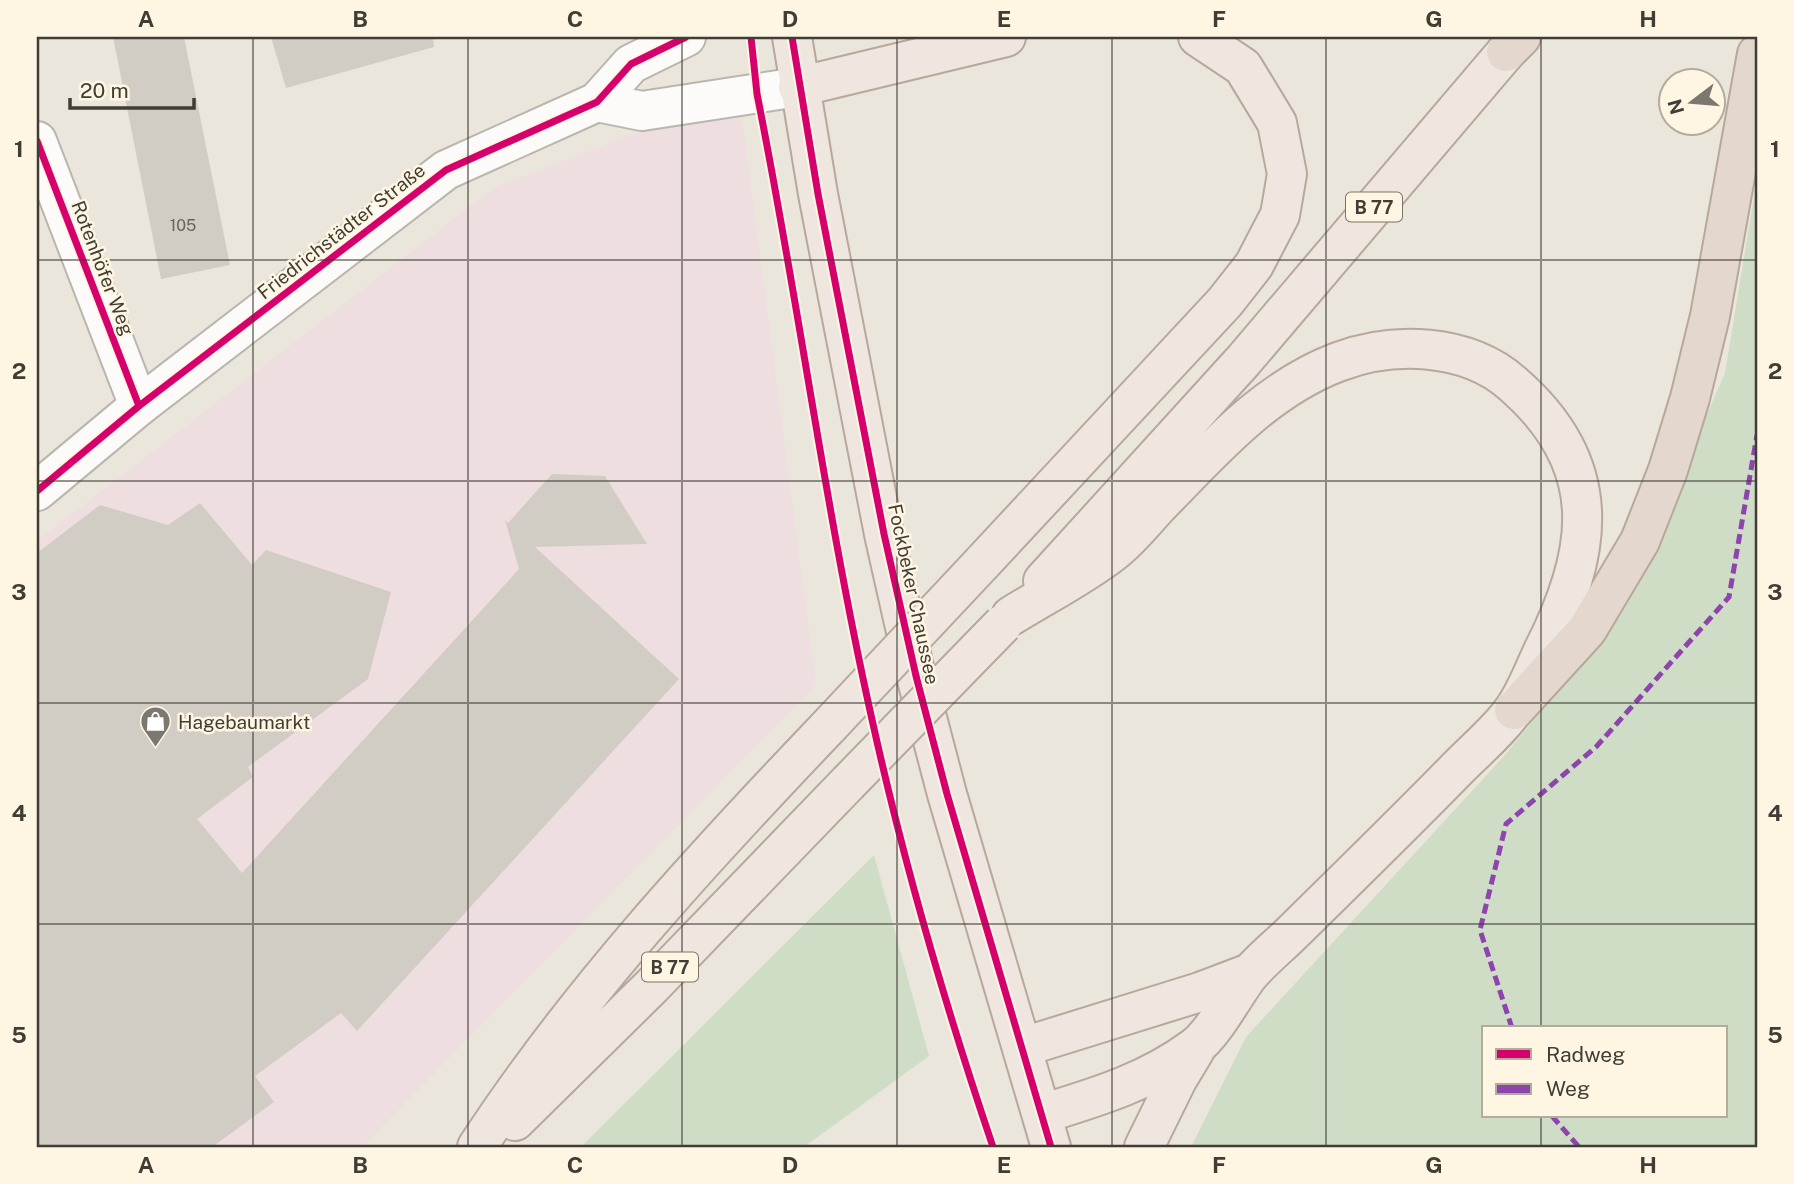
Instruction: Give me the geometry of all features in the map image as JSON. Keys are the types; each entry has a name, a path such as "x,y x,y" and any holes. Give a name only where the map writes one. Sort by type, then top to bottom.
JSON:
{"highway":[{"path":"1514,710 1587,630 1640,541 1668,470 1690,398 1710,316 1757,54"}],"main road":[{"name":"Fockbeker Chaussee","path":"792,37 798,87 884,534 915,676 1046,1130"},
{"path":"798,87 1006,37"},
{"path":"477,1147 517,1085 639,932 738,821 1225,302 1254,265 1280,215 1287,174 1277,123 1243,67 1198,37"},
{"name":"B 77","path":"488,1147 652,986 1007,620 1242,361 1515,42"},
{"path":"1007,620 1114,551 1261,405 1302,377 1342,360 1395,349 1438,349 1478,363 1507,378 1535,402 1556,432 1574,467 1584,513 1580,556 1564,610 1514,710 1412,816 1250,973 1177,1080 1144,1147"},
{"path":"1023,1048 1200,992 1250,973"},
{"path":"1046,1130 1111,1093 1152,1074 1199,1045"}],"street":[{"name":"Friedrichstädter Straße","path":"37,491 139,406 446,170 597,103 631,64 686,37"},
{"path":"597,103 642,111 798,87"},
{"name":"Rotenhöfer Weg","path":"37,141 139,406"}],"shaded area":[{"path":"739,94 816,685 362,1147 37,1147 37,541 495,187"}],"green space":[{"path":"1757,178 1757,1147 1191,1147 1246,1037 1505,755 1586,657 1650,545 1725,373"},
{"path":"874,855 929,1056 804,1147 581,1147"}],"building":[{"path":"113,37 184,37 230,265 161,279"},
{"path":"271,37 433,37 434,47 286,88"},
{"path":"552,474 605,476 647,544 535,547 679,679 357,1031 341,1013 255,1076 274,1102 212,1147 37,1147 37,553 100,505 168,525 200,503 252,565 266,550 391,592 368,679 248,767 253,777 197,819 242,873 519,569 505,520 508,523"}],"marked path":[{"path":"1511,1026 1480,930 1506,824 1596,747 1729,597 1757,435"},
{"path":"1554,1118 1579,1147"}],"cycle path":[{"path":"37,491 139,406 446,170 597,102 631,64 686,37"},
{"path":"751,37 757,94 841,567 873,724 927,937 993,1147"},
{"path":"792,37 818,194 884,534 916,676 947,794 1051,1147"},
{"path":"37,141 139,406"}],"place":[{"name":"Hagebaumarkt","path":"155,749"}]}
